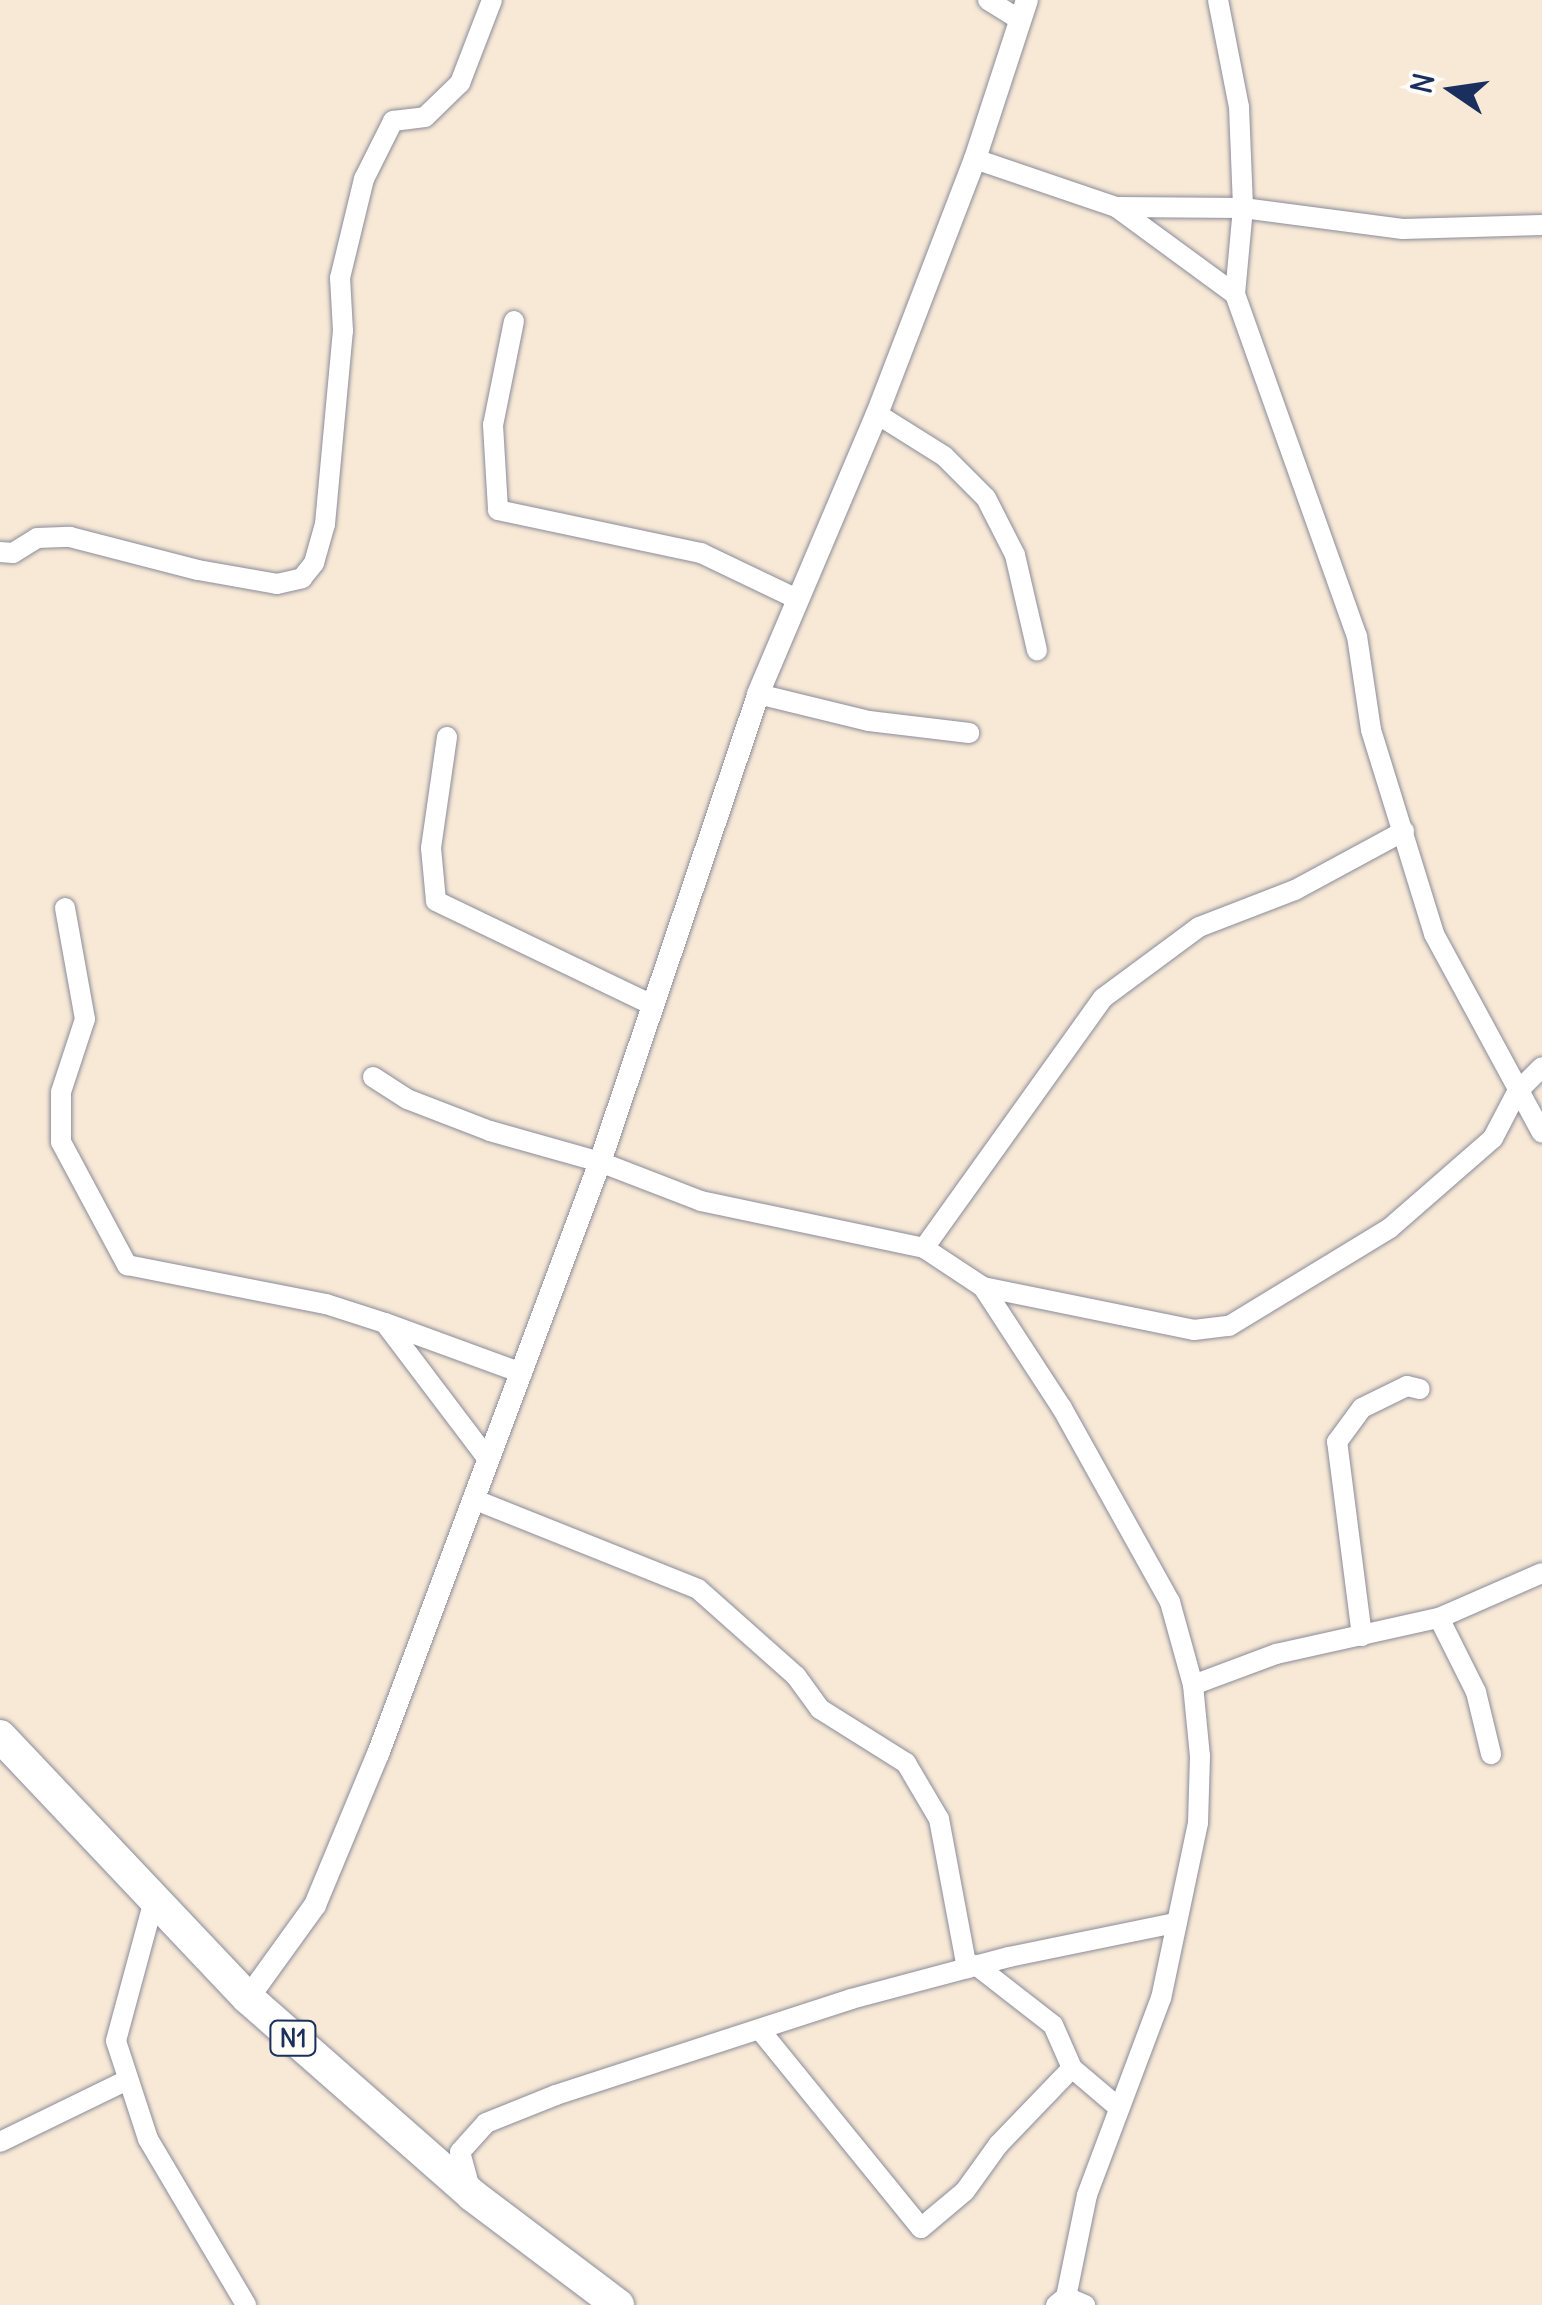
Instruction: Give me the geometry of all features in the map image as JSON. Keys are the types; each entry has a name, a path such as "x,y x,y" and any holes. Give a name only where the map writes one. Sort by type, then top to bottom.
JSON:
{"highway":[{"name":"N1","path":"0,1736 248,1998 472,2194 618,2305"}],"street":[{"path":"0,552 13,553 37,538 70,537 198,570 277,584 302,578 314,563 325,524 343,331 340,278 364,179 393,121 425,117 460,84 492,0"},
{"path":"248,1998 315,1905 600,1162 650,1004 758,694 795,598 877,414 975,159 1023,10 988,0"},
{"path":"1218,0 1239,107 1243,208 1236,294 1357,636 1371,730 1454,979 1542,1134"},
{"path":"975,159 1116,207 1236,294"},
{"path":"1116,207 1243,208 1403,228 1542,224"},
{"path":"514,321 492,425 498,510 702,554 795,598"},
{"path":"877,414 944,456 986,498 1015,555 1037,650"},
{"path":"758,694 868,721 970,733"},
{"path":"448,737 431,848 436,900 650,1004"},
{"path":"924,1248 1102,998 1199,927 1295,890 1404,831"},
{"path":"65,908 86,1019 61,1092 61,1142 126,1265 326,1304 522,1373"},
{"path":"373,1077 407,1099 490,1132 600,1162 701,1201 924,1248 982,1287 1194,1330 1230,1326 1390,1228 1493,1138 1517,1092 1542,1067"},
{"path":"982,1287 1062,1408 1170,1602 1193,1684 1198,1822 1161,1998 1087,2195 1069,2302"},
{"path":"385,1323 487,1458"},
{"path":"1362,1636 1337,1442 1362,1408 1407,1386 1420,1389"},
{"path":"473,1499 698,1590 796,1676 820,1709 906,1763 940,1820 972,1966 1053,2025 1072,2068 1119,2108"},
{"path":"1193,1684 1276,1654 1439,1618 1542,1573"},
{"path":"1439,1618 1476,1692 1491,1754"},
{"path":"154,1900 116,2041 125,2081 148,2139 246,2305"},
{"path":"472,2194 460,2152 486,2123 760,2030 972,1966 1174,1924"},
{"path":"760,2030 920,2228 965,2191 998,2145 1072,2068"},
{"path":"0,2142 125,2081"}]}
